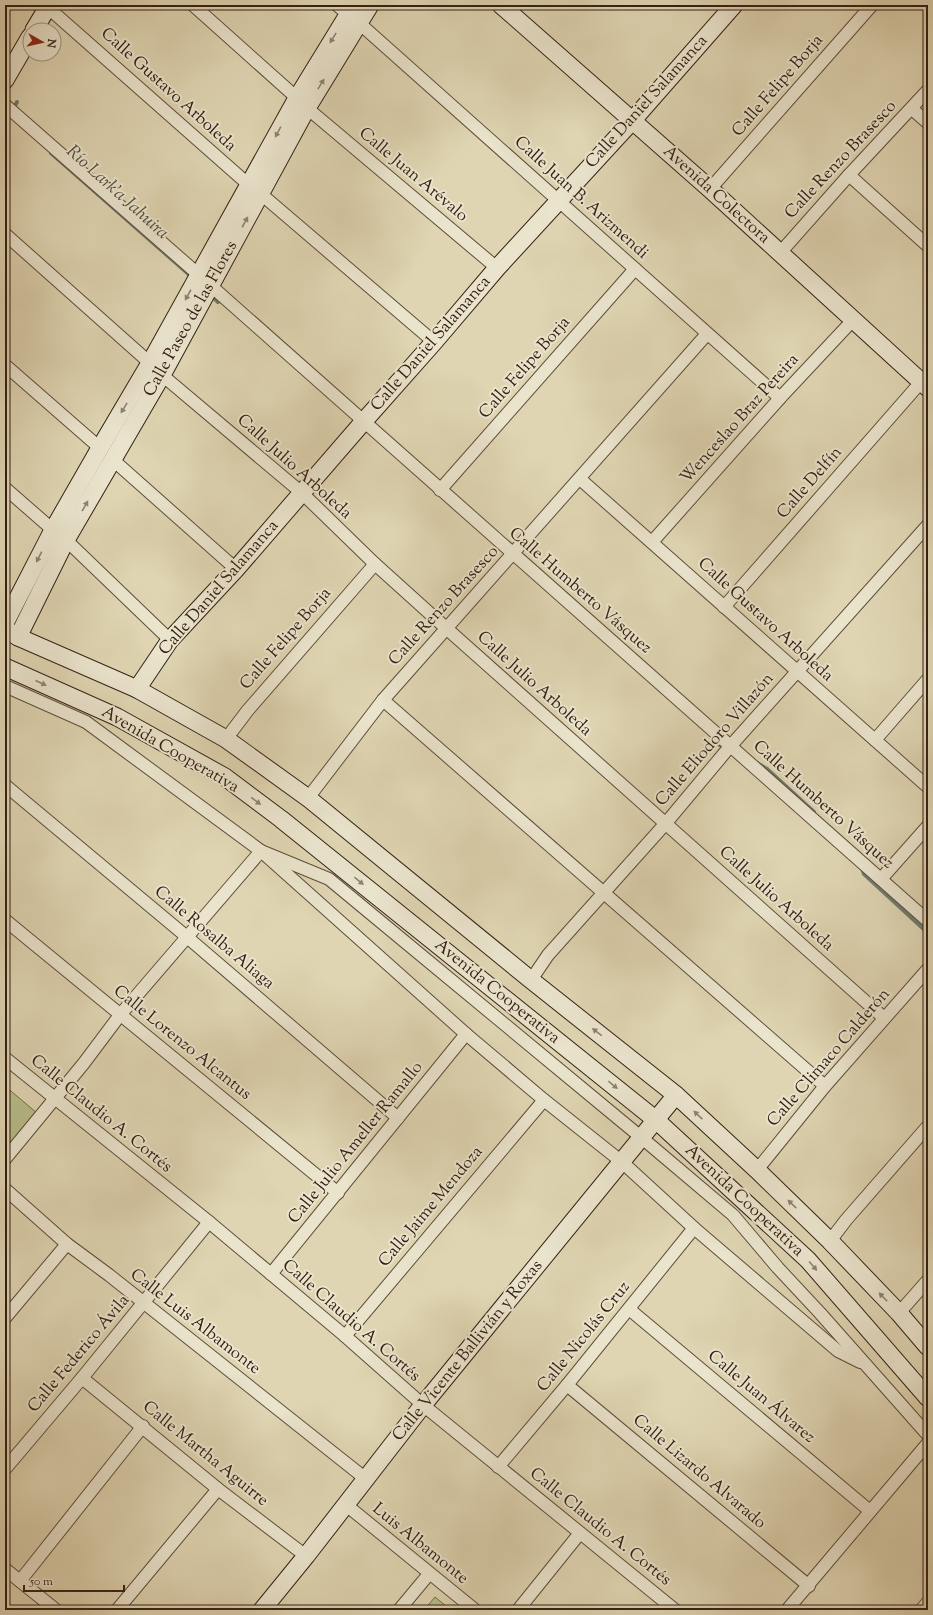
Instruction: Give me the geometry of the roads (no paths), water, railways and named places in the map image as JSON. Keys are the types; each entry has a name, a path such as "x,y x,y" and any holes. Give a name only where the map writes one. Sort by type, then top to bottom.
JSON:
{"street":[{"path":"38,22 47,5"},
{"name":"Calle Gustavo Arboleda","path":"47,5 255,190 434,342"},
{"name":"Calle Juan Arévalo","path":"193,5 302,103 497,268"},
{"name":"Calle Paseo de las Flores","path":"5,622 59,535 156,369 255,190 350,12 370,5"},
{"name":"Avenida Colectora","path":"501,5 710,189 925,385"},
{"name":"Calle Daniel Salamanca","path":"137,689 170,640 236,569 497,268 632,121 734,5"},
{"name":"Calle Felipe Borja","path":"710,189 872,5"},
{"name":"Calle Juan B. Arizmendi","path":"350,12 780,398"},
{"path":"5,80 22,51"},
{"name":"Calle Renzo Brasesco","path":"780,253 849,175 912,109 928,90"},
{"name":"Calle Humberto Vásquez","path":"5,105 928,921"},
{"path":"912,109 928,123"},
{"path":"849,175 928,246"},
{"name":"Calle Julio Arboleda","path":"5,234 156,369 302,493 375,564 884,1018"},
{"name":"Calle Felipe Borja","path":"440,490 635,269"},
{"name":"Wenceslao Braz Pereira","path":"652,542 780,398 853,320"},
{"name":"Calle Renzo Brasesco","path":"308,798 383,700 707,334"},
{"path":"5,365 236,569"},
{"name":"Calle Delfín","path":"724,607 925,385"},
{"name":"Calle Gustavo Arboleda","path":"580,479 928,787"},
{"path":"5,488 59,535 170,640"},
{"name":"Calle Eliodoro Villazón","path":"531,980 546,958 928,525"},
{"name":"Calle Paseo de las Flores","path":"12,633 59,535"},
{"name":"Calle Felipe Borja","path":"226,739 248,710 375,564"},
{"name":"Avenida Cooperativa","path":"12,633 137,689 226,739 308,798 531,980 676,1095 757,1170 830,1241 899,1313 928,1347"},
{"name":"Avenida Cooperativa","path":"5,667 117,717 225,777 287,824 656,1120 808,1260 928,1398"},
{"path":"875,740 928,679"},
{"path":"5,686 86,722 261,851 466,1034 544,1100 622,1162 694,1228 838,1351 866,1365"},
{"path":"383,700 825,1086"},
{"name":"Calle Rosalba Aliaga","path":"5,785 187,937 398,1118"},
{"path":"881,879 928,826"},
{"path":"5,1159 120,1015 261,851"},
{"path":"261,851 329,879 733,1215 778,1268 928,1435"},
{"name":"Calle Lorenzo Alcantus","path":"5,920 338,1193"},
{"name":"Calle Climaco Calderón","path":"757,1170 825,1086 928,969"},
{"name":"Calle Julio Ameller Ramallo","path":"271,1274 466,1034"},
{"name":"Calle Claudio A. Cortés","path":"5,1058 41,1088 56,1097 209,1222 344,1336 422,1405 675,1610"},
{"name":"Calle Vicente Ballivián y Roxas","path":"262,1610 306,1556 422,1405 676,1095"},
{"name":"Calle Jaime Mendoza","path":"344,1336 544,1100"},
{"path":"830,1241 846,1220 928,1126"},
{"name":"Calle Luis Albamonte","path":"5,1189 67,1244 366,1479"},
{"name":"Calle Federico Ávila","path":"5,1469 144,1304 209,1222"},
{"name":"Calle Nicolás Cruz","path":"498,1467 567,1385 694,1228"},
{"path":"5,1318 67,1244"},
{"path":"899,1313 928,1280"},
{"name":"Calle Juan Álvarez","path":"629,1309 870,1510"},
{"name":"Calle Martha Aguirre","path":"82,1378 143,1426 218,1489 306,1556"},
{"name":"Calle Lizardo Alvarado","path":"567,1385 809,1586"},
{"path":"20,1581 143,1426"},
{"path":"787,1610 809,1586 870,1510 928,1444"},
{"path":"117,1610 218,1489"},
{"name":"Luis Albamonte","path":"345,1504 475,1610"},
{"path":"518,1610 580,1533"},
{"path":"5,1569 56,1610"},
{"path":"399,1610 429,1574"},
{"path":"921,1610 928,1602"}],"waterway":[{"name":"Río Lark’a Jahuira","path":"13,109 17,102"},
{"name":"Río Lark’a Jahuira","path":"51,153 193,278"},
{"name":"Río Lark’a Jahuira","path":"210,294 218,302"},
{"name":"Río Lark’a Jahuira","path":"718,744 725,748"},
{"name":"Río Lark’a Jahuira","path":"757,763 767,769 814,812"},
{"name":"Río Lark’a Jahuira","path":"862,868 864,874 928,933"}]}
